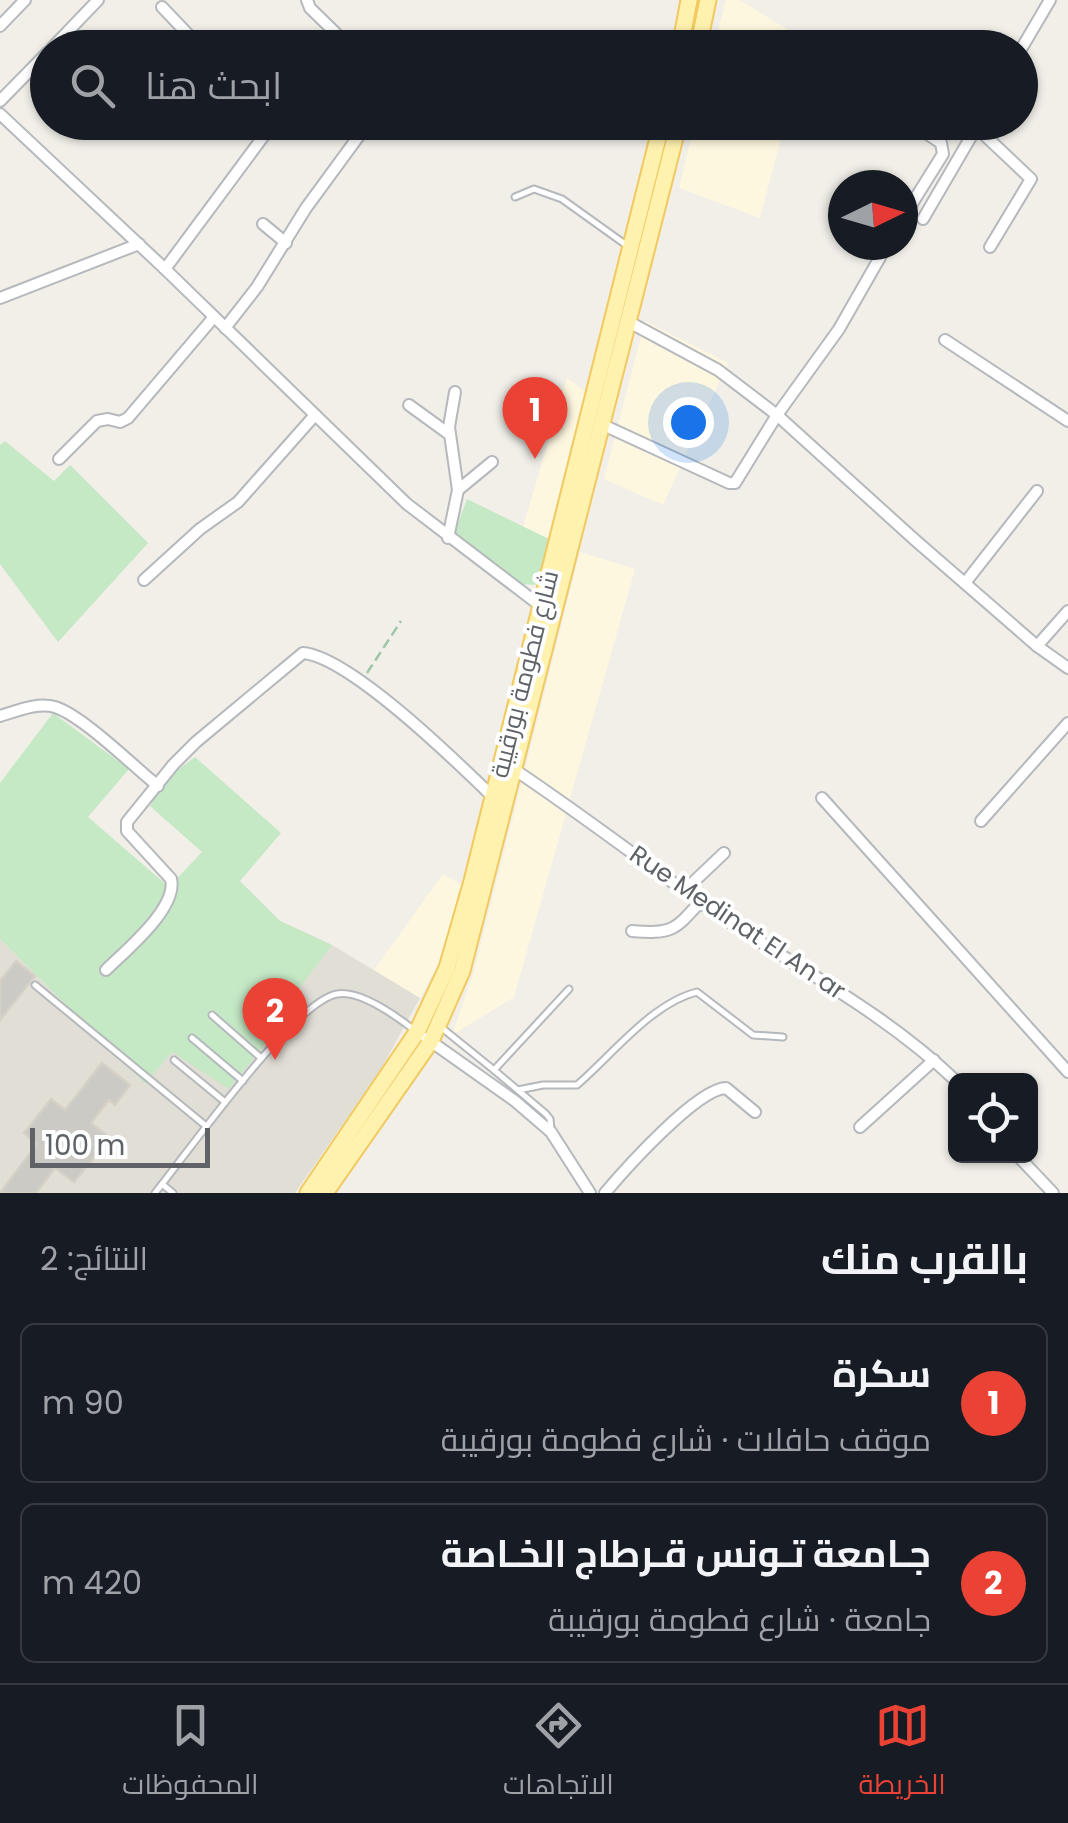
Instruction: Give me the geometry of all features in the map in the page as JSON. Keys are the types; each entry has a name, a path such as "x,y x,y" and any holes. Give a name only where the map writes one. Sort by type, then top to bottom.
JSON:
{"main road":[{"path":"683,30 689,0"},
{"path":"702,30 708,0"},
{"name":"شارع فطومة بورقيبة","path":"308,1193 424,1037 440,1026 462,972 514,770 547,610 658,140"},
{"name":"شارع فطومة بورقيبة","path":"325,1193 424,1037 447,968 601,424 674,140"}],"street":[{"path":"0,26 25,0"},
{"path":"69,30 98,0"},
{"path":"307,0 333,30"},
{"path":"1033,30 1050,0"},
{"path":"162,7 184,30"},
{"path":"0,101 30,70"},
{"path":"0,115 166,269 407,504 547,610"},
{"path":"166,269 261,140"},
{"path":"225,328 356,140"},
{"path":"918,193 942,154 935,140"},
{"path":"923,220 969,140"},
{"path":"990,247 1031,179 993,140"},
{"path":"263,224 286,243"},
{"path":"0,298 139,244"},
{"path":"601,424 736,483 777,415 839,329 879,260"},
{"path":"60,459 97,421 120,422 128,418 214,317"},
{"path":"629,322 718,370 777,415 1037,646 1068,668"},
{"path":"945,340 1068,421"},
{"path":"448,538 458,490 450,434 455,392"},
{"path":"408,404 450,434"},
{"path":"144,580 200,529 238,502 315,416"},
{"path":"458,490 492,462"},
{"path":"965,583 1037,491"},
{"path":"1037,646 1068,611"},
{"path":"106,970 151,924 171,897 171,879 125,826 196,742 302,652 321,658 361,683 437,742 493,797"},
{"path":"0,716 34,706 56,707 158,786"},
{"path":"981,822 1068,723"},
{"name":"Rue Medinat El An ar","path":"514,770 590,819 700,902 870,1011 948,1073"},
{"path":"822,798 1068,1072"},
{"path":"685,890 724,853"},
{"path":"632,931 671,931 700,902"},
{"path":"424,1037 515,1101 551,1132 590,1193"},
{"path":"860,1127 934,1060"},
{"path":"605,1193 650,1144 710,1092 726,1088 755,1112"},
{"path":"1024,1163 1052,1193"}],"lane":[{"path":"515,197 534,190 562,199 632,249"},
{"path":"35,985 206,1126"},
{"path":"494,1070 569,989"},
{"path":"518,1090 577,1085 643,1023 697,992 753,1035 783,1037"},
{"path":"155,1193 261,1058 314,1006 337,994 358,996 424,1037"},
{"path":"212,1016 261,1058"},
{"path":"440,1026 550,1118 551,1132"},
{"path":"192,1038 243,1081"},
{"path":"174,1060 225,1102"},
{"path":"162,1184 173,1193"}],"path":[{"path":"361,683 400,621"}],"shaded area":[{"path":"726,0 740,0 788,30 718,30"},
{"path":"691,140 781,140 760,218 679,188"},
{"path":"645,321 728,363 663,505 604,479"},
{"path":"567,378 589,394 551,540 523,527"},
{"path":"580,552 635,569 514,997 452,1035 474,971"},
{"path":"443,874 462,885 442,957 420,998 374,970"},
{"path":"280,921 332,945 420,998 381,1069 295,1193 0,1193 0,939 145,1084"}],"green space":[{"path":"5,441 54,481 70,465 148,543 58,642 0,564 0,445"},
{"path":"467,499 551,540 540,585 519,584 454,533"},
{"path":"53,713 129,769 88,817 169,887 202,852 150,806 163,781 195,757 281,833 240,881 280,921 332,945 284,1008 290,1013 229,1089 172,1052 145,1084 0,939 0,783"}],"building":[{"path":"16,961 35,976 0,1020 0,981"},
{"path":"102,1063 130,1085 115,1105 109,1100 91,1123 110,1138 74,1182 55,1168 36,1193 0,1193 37,1144 24,1133 51,1099 65,1110"}],"place":[{"name":"سكرة","path":"535,459"},
{"name":"جـامعة تـونس قـرطاج الخـاصة","path":"275,1060"}]}
